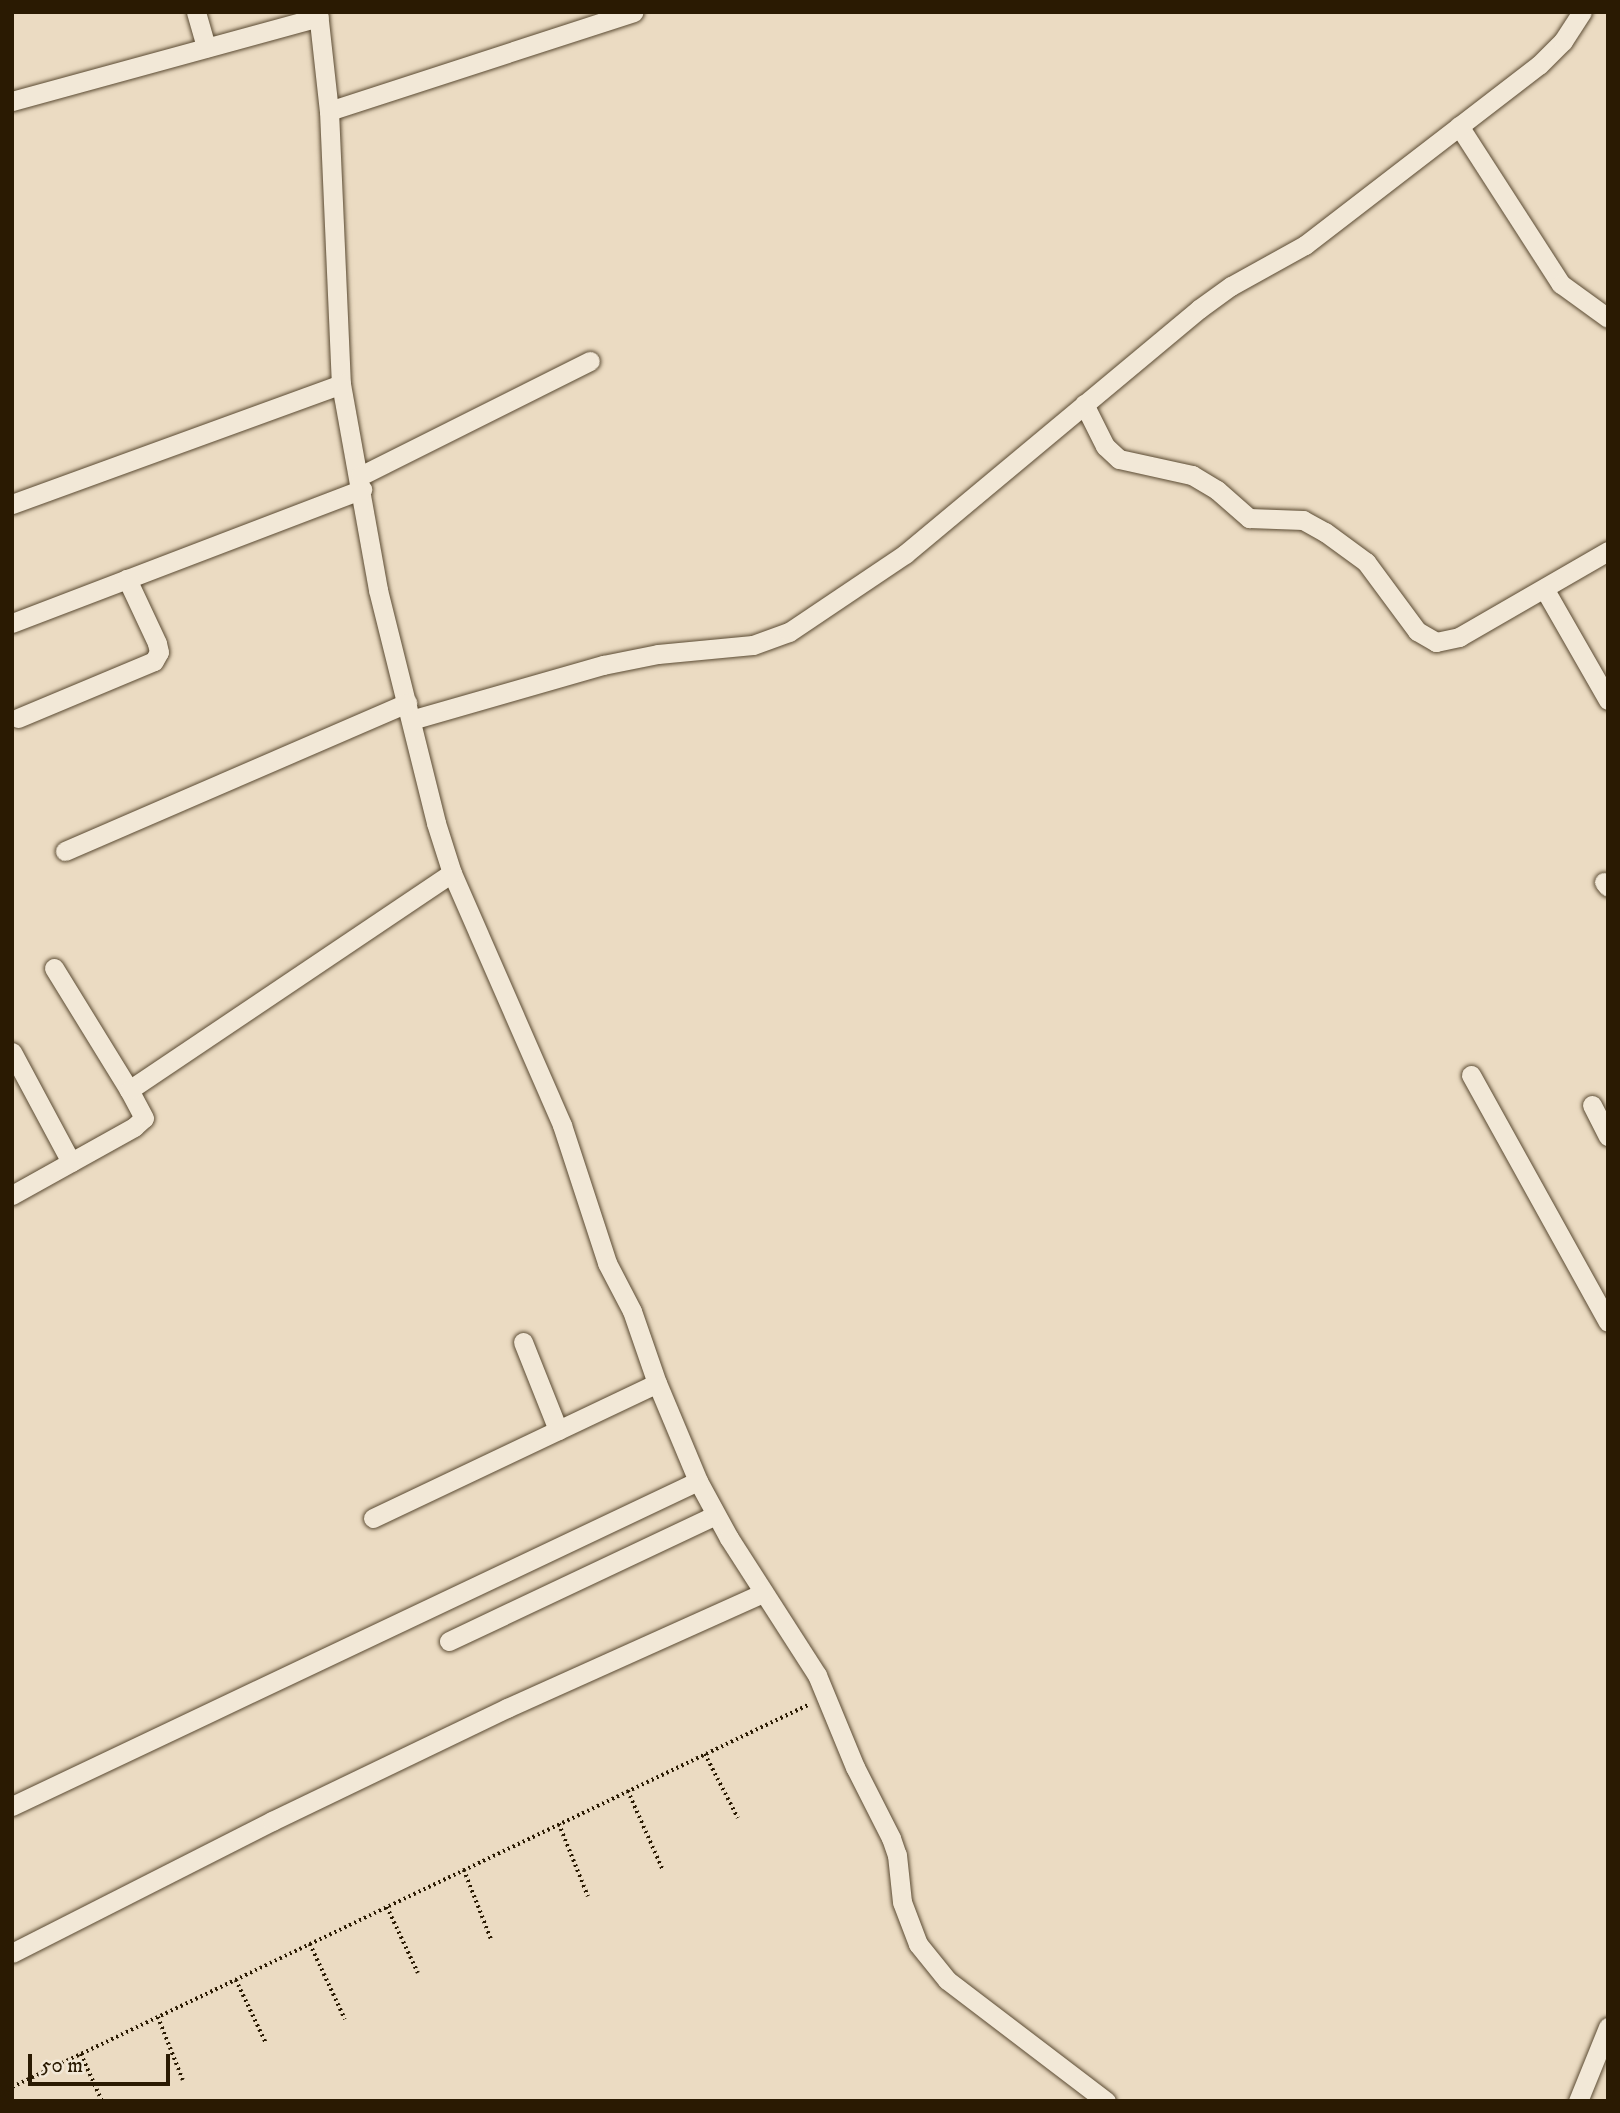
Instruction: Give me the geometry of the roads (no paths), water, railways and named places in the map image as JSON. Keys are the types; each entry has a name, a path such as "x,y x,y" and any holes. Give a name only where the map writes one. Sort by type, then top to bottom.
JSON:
{"street":[{"path":"197,12 206,48"},
{"path":"329,111 633,12"},
{"path":"65,851 409,711 658,654 753,645 775,639 905,554 1199,309 1231,286 1305,244 1548,57 1582,12"},
{"path":"12,101 319,15 329,111 341,384 361,482 378,590 436,823 452,873 562,1125 607,1263 632,1311 657,1383 698,1481 715,1515 763,1593 807,1656 855,1767 891,1838 897,1855 908,1922 929,1960 947,1980 1106,2101"},
{"path":"1459,126 1561,284 1608,318"},
{"path":"12,623 127,579 361,482 590,360"},
{"path":"12,504 341,384"},
{"path":"1084,404 1105,446 1119,459 1192,475 1217,490 1249,518 1303,520 1325,532 1371,568 1417,631 1426,639 1445,642 1459,637 1545,590 1608,551"},
{"path":"18,718 154,661 159,652 158,643 127,579"},
{"path":"1545,590 1608,700"},
{"path":"129,1090 452,873"},
{"path":"12,1195 140,1122 143,1112 54,968"},
{"path":"12,1052 71,1162"},
{"path":"1471,1074 1608,1322"},
{"path":"1592,1105 1608,1136"},
{"path":"523,1342 558,1430"},
{"path":"373,1518 657,1383"},
{"path":"12,1806 698,1481"},
{"path":"449,1641 715,1515"},
{"path":"12,1954 272,1821 507,1708 763,1593"},
{"path":"1580,2099 1608,2027"}]}
